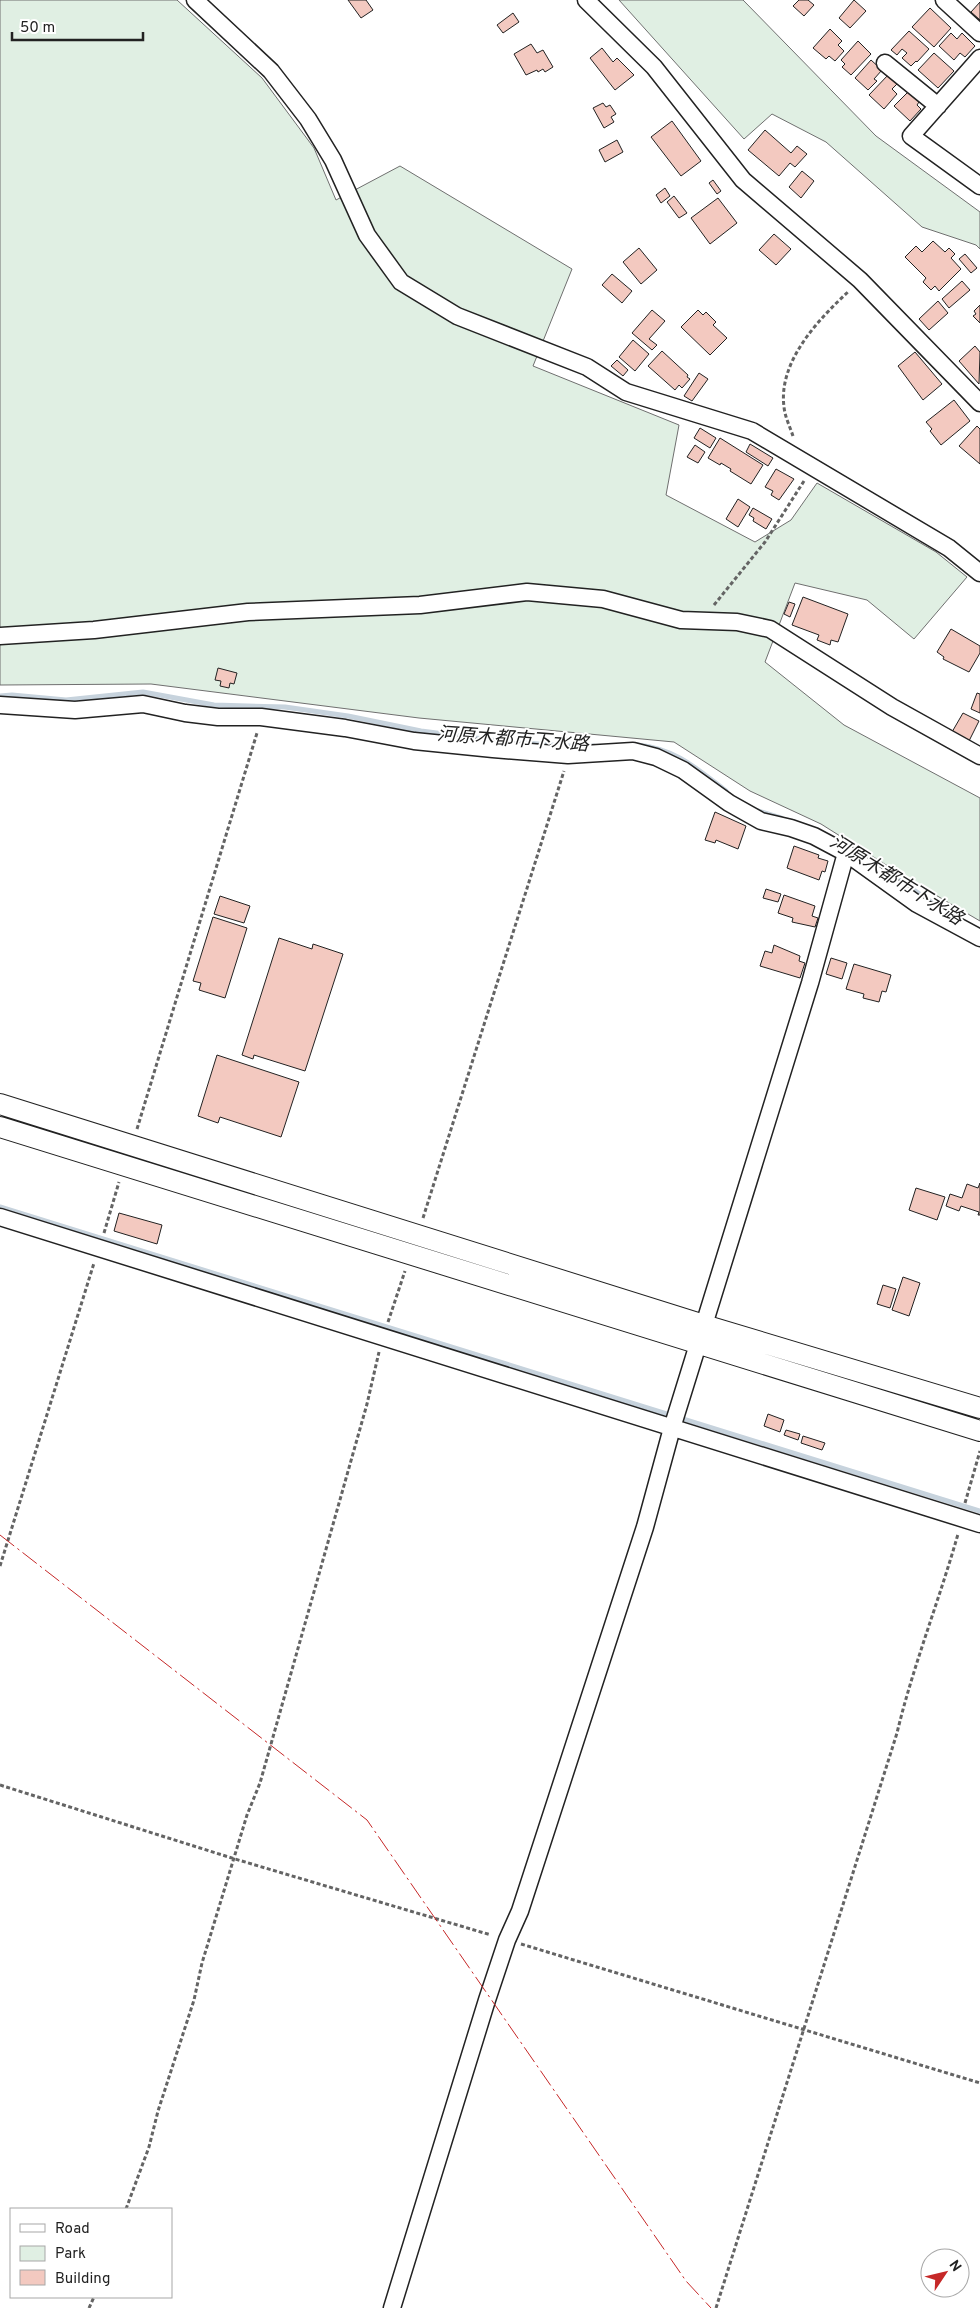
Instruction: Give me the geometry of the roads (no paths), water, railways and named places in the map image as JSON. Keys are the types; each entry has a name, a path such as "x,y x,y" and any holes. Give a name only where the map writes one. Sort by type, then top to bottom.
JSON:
{"street":[{"path":"195,0 271,71 308,119 333,160 367,235 401,282 457,316 587,367 626,392 752,431 792,453 949,548 980,573"},
{"path":"586,0 654,68 742,180 860,280 980,403"},
{"path":"944,0 980,32"},
{"path":"980,58 911,136 980,186"},
{"path":"885,63 938,106"},
{"path":"0,636 94,630 248,612 420,606 527,592 603,599 680,620 737,622 770,629 892,707 980,756"},
{"path":"0,705 76,710 144,704 186,713 218,717 261,717 345,728 414,741 568,755 633,751 656,757 683,770 729,803 761,821 814,836 846,853 917,904 980,938"},
{"path":"392,2308 507,1940 520,1911 644,1528 672,1428 807,993 846,853"},
{"path":"0,1104 130,1147 704,1325 980,1408"},
{"path":"0,1127 980,1431"},
{"path":"0,1218 980,1524"}],"waterway":[{"name":"河原木都市下水路","path":"0,696 12,695 66,700 143,692 214,705 285,707 348,716 421,731 499,741 565,746 594,746"},
{"name":"河原木都市下水路","path":"638,745 664,751 685,761 726,791"},
{"name":"河原木都市下水路","path":"758,811 781,818"},
{"name":"河原木都市下水路","path":"838,840 850,846 937,906"},
{"path":"0,1207 980,1511"}]}
